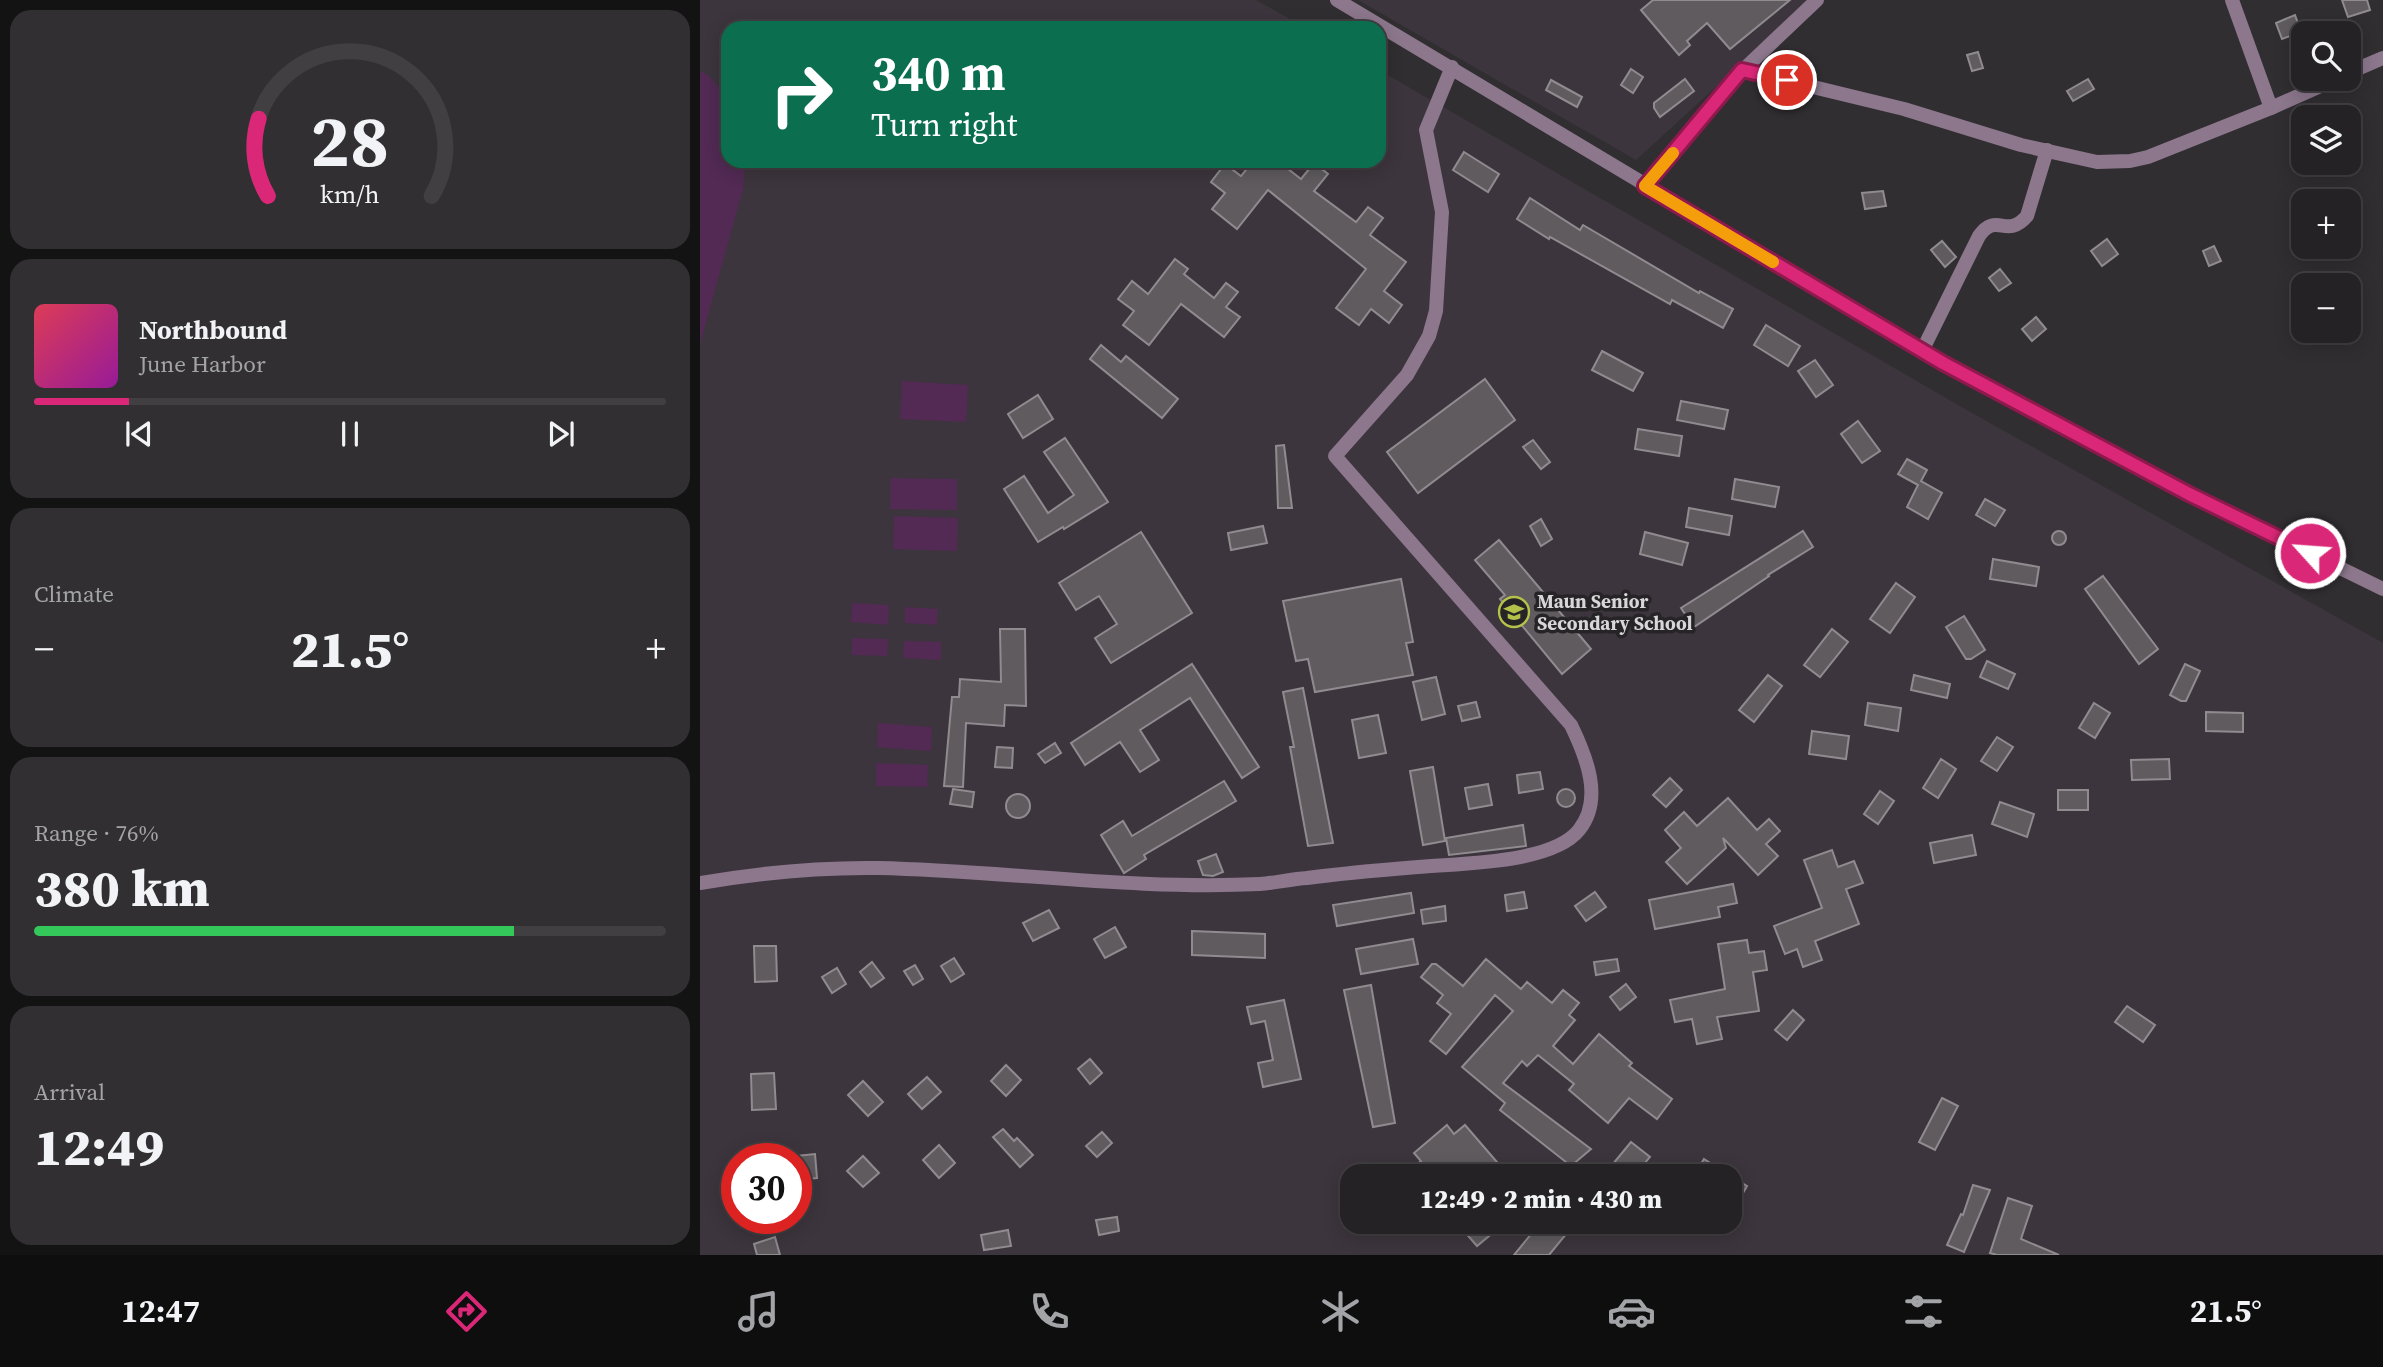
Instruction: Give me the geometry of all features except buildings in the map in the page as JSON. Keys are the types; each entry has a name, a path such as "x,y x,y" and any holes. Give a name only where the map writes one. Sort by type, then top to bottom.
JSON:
{"street":[{"path":"1337,0 1373,21"},
{"path":"1645,186 1742,70 1817,0"},
{"path":"2232,0 2271,108"},
{"path":"1386,29 1922,351 2189,494 2383,589"},
{"path":"2361,67 2383,58"},
{"path":"700,884 803,870 877,868 1154,884 1262,884 1518,859 1558,845 1579,831 1591,809 1591,785 1585,754 1571,726 1335,456 1407,375 1429,336 1436,311 1441,212 1426,130 1452,67"},
{"path":"1742,70 1905,109 2097,162 2130,161 2148,157 2309,91"},
{"path":"1922,351 1986,226 1995,224 2012,227 2020,224 2027,216 2047,150"}],"shaded area":[{"name":"Maun Senior Secondary School","path":"700,0 1256,0 1294,21 721,21 721,168 1386,168 1386,74 1965,409 2383,643 2383,1255 700,1255"},
{"path":"1358,0 1811,0 1636,160"},
{"path":"700,71 709,76 721,90 721,168 745,168 743,189 700,344"},
{"path":"902,381 968,385 966,422 900,419"},
{"path":"890,478 957,479 957,510 890,509"},
{"path":"894,516 958,518 957,551 893,549"},
{"path":"852,603 889,605 888,625 851,622"},
{"path":"905,607 938,609 937,625 905,623"},
{"path":"852,638 888,639 887,656 852,655"},
{"path":"904,641 941,642 941,660 903,658"},
{"path":"878,723 932,727 931,751 877,747"},
{"path":"876,763 928,765 927,787 876,786"}],"slow traffic":[{"path":"1673,153 1645,186 1773,262"}],"place":[{"name":"Maun Senior Secondary School","path":"1514,612"}],"route":[{"path":"1787,80 1742,70 1645,186 1943,363 2189,494 2310,553"}]}
